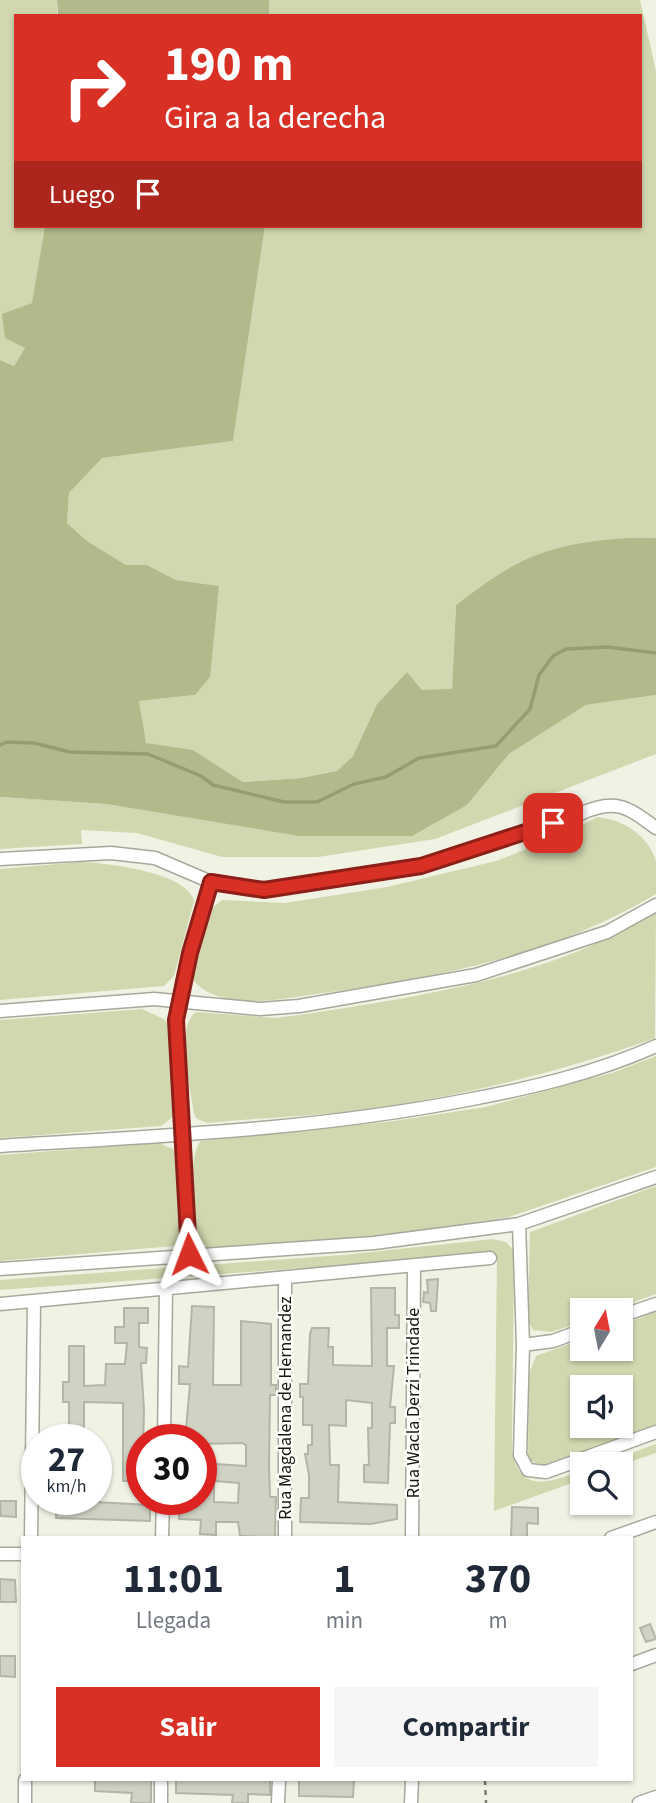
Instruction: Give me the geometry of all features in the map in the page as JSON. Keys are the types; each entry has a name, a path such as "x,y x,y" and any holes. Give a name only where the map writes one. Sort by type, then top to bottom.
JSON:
{"street":[{"path":"0,859 111,853 155,858 211,882 264,890 421,866 579,814 601,804 632,809 656,828"},
{"path":"189,1254 176,1020 178,999 201,909 211,882"},
{"path":"0,1010 178,999 260,1009 299,1006 477,975 607,932 656,905"},
{"path":"0,1146 184,1134 397,1114 568,1077 656,1046"},
{"path":"0,1269 374,1243 519,1224 656,1177"},
{"path":"519,1224 523,1345 520,1455 528,1470 546,1472 656,1432"},
{"path":"0,1304 489,1258"},
{"name":"Rua Wacla Derzi Trindade","path":"412,1536 414,1267"},
{"name":"Rua Magdalena de Hernandez","path":"285,1279 285,1536"},
{"path":"164,1424 166,1289"},
{"path":"31,1536 34,1301"},
{"path":"634,1312 656,1304"},
{"path":"523,1345 553,1341 570,1335"},
{"path":"162,1536 163,1515"},
{"path":"617,1536 656,1522"},
{"path":"0,1554 21,1555"},
{"path":"633,1664 656,1655"},
{"path":"25,1781 25,1803"},
{"path":"161,1781 161,1803"},
{"path":"278,1803 279,1781"},
{"path":"411,1803 412,1781"},
{"path":"639,1803 656,1797"}],"path":[{"path":"485,1781 486,1803"}],"green space":[{"path":"0,0 57,0 57,14 14,14 14,228 45,228 25,348 14,366 0,360"},
{"path":"57,0 269,0 269,14 58,14"},
{"path":"269,0 640,0 656,71 656,538 609,539 574,544 543,552 510,568 456,605 452,690 422,690 407,672 377,704 353,756 337,771 301,778 243,782 193,750 145,744 139,701 195,695 219,586 176,580 147,565 126,565 87,541 67,523 69,493 101,458 233,441 265,228 642,228 642,14 269,14"},
{"path":"45,228 265,228 233,441 102,458 69,493 67,523 87,541 126,565 147,565 176,580 219,586 210,677 195,695 139,701 146,743 193,750 243,782 301,778 337,771 353,756 377,704 407,672 422,690 452,689 456,605 519,562 558,548 609,539 656,538 656,695 586,705 509,754 467,805 412,836 299,836 106,804 0,797 0,360 14,366 25,348 5,338 2,314 32,303"},
{"path":"656,695 656,754 435,839 318,857 222,857 137,833 81,830 82,844 0,849 0,797 106,804 299,835 467,805 509,754 586,705"},
{"path":"597,817 624,825 647,843 656,861 656,894 578,933 537,948 453,971 291,998 254,1001 219,997 204,990 192,979 211,909 222,900 285,903 387,887 496,861 571,831"},
{"path":"81,862 145,871 162,876 188,891 194,901 174,976 164,986 0,1000 0,869"},
{"path":"656,912 655,1038 522,1079 385,1107 208,1123 197,1119 194,1114 185,1045 189,1020 196,1012 275,1018 345,1008 484,981 573,953 615,935"},
{"path":"142,1009 164,1019 169,1025 176,1108 174,1116 161,1126 0,1138 0,1020"},
{"path":"656,1056 656,1167 509,1217 390,1234 225,1250 210,1249 200,1239 192,1187 194,1159 201,1141 387,1122 486,1107 612,1073"},
{"path":"159,1143 173,1149 178,1158 183,1234 174,1246 0,1261 0,1155"},
{"path":"656,1186 656,1294 634,1302 634,1298 570,1298 570,1326 552,1332 533,1330 528,1320 530,1232"},
{"path":"493,1239 506,1242 514,1251 512,1452 516,1466 531,1480 550,1481 570,1475 570,1484 494,1511 497,1254 0,1290 0,1280 343,1255"},
{"path":"656,1312 656,1429 633,1437 633,1375 570,1375 570,1438 629,1438 588,1452 570,1452 570,1458 546,1466 528,1460 529,1374 536,1356 570,1344 570,1362 634,1362 634,1320"},
{"path":"656,1444 656,1453 633,1461 633,1452"}],"building":[{"path":"438,1279 436,1311 431,1311 430,1303 423,1302 424,1292 428,1293 427,1280"},
{"path":"371,1288 395,1288 395,1315 399,1315 399,1328 387,1328 387,1366 394,1366 390,1407 395,1407 395,1423 390,1423 388,1483 364,1482 364,1465 369,1465 368,1428 372,1428 372,1403 346,1400 346,1426 329,1425 330,1465 339,1465 338,1502 397,1505 397,1519 371,1524 300,1522 301,1498 309,1498 305,1454 308,1454 308,1445 312,1445 312,1425 303,1425 303,1397 300,1397 300,1384 308,1384 310,1334 312,1328 329,1328 328,1347 333,1347 333,1365 372,1366"},
{"path":"192,1306 214,1307 213,1385 241,1385 241,1321 271,1324 271,1385 276,1385 276,1395 270,1395 269,1465 270,1497 276,1497 275,1536 240,1536 238,1522 216,1522 216,1535 200,1534 201,1520 179,1519 179,1515 217,1515 217,1502 238,1503 239,1483 217,1481 217,1464 246,1466 246,1445 217,1444 217,1424 186,1424 190,1384 179,1384 179,1366 188,1367"},
{"path":"124,1308 148,1308 148,1323 139,1323 139,1347 147,1348 146,1363 141,1363 144,1424 126,1424 126,1481 123,1481 123,1403 84,1402 84,1424 69,1424 69,1402 63,1402 63,1382 69,1382 69,1346 84,1346 84,1386 105,1385 106,1364 125,1364 127,1343 115,1343 115,1327 124,1327"},
{"path":"0,1501 16,1501 16,1517 1,1516"},
{"path":"112,1503 126,1504 126,1515 150,1515 150,1521 56,1518 56,1515 112,1515"},
{"path":"512,1507 538,1508 538,1524 527,1523 527,1536 511,1536"},
{"path":"0,1579 15,1580 16,1602 0,1602"},
{"path":"650,1624 656,1639 646,1642 640,1628"},
{"path":"0,1656 15,1656 15,1677 0,1676"},
{"path":"95,1781 151,1781 151,1803 131,1803 132,1793 95,1791"},
{"path":"176,1781 270,1781 270,1795 248,1794 248,1803 232,1803 233,1795 176,1793"},
{"path":"299,1781 354,1781 353,1797 299,1796"}],"waterway":[{"path":"0,745 7,742 34,743 70,752 148,754 201,776 213,785 284,802 317,802 354,784 386,777 419,758 496,746 530,709 539,675 553,656 566,649 607,647 656,653"}],"route":[{"path":"189,1254 183,1105 176,1020 178,999 201,909 211,882 264,890 421,866 553,823"}]}
